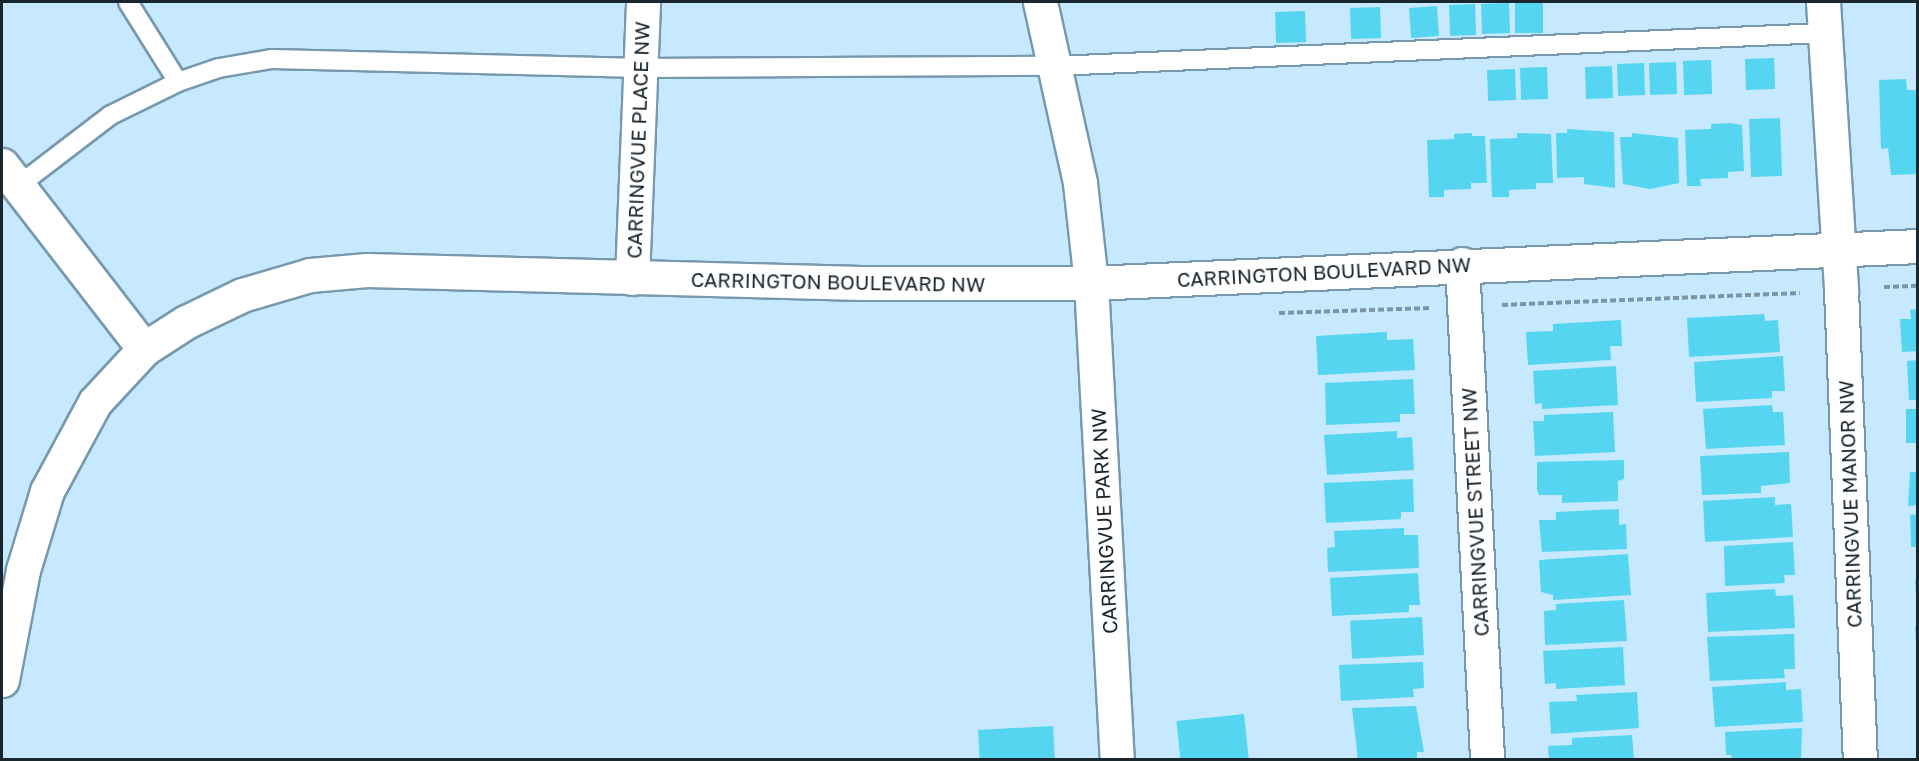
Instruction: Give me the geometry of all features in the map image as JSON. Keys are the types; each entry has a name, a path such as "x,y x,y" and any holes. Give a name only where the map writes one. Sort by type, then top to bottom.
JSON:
{"street":[{"name":"CARRINGVUE PLACE NW","path":"632,278 644,2"},
{"name":"CARRINGVUE PARK NW","path":"1040,2 1080,183 1091,283 1117,759"},
{"name":"CARRINGVUE MANOR NW","path":"1824,17 1838,249 1860,759"},
{"path":"10,176 144,349"},
{"name":"CARRINGTON BOULEVARD NW","path":"2,680 23,570 47,491 96,402 144,349 209,309 273,284 310,275 367,270 632,278 1091,283 1462,264 1917,246"},
{"name":"CARRINGVUE STREET NW","path":"1462,264 1487,759"}],"lane":[{"path":"128,2 178,82"},
{"path":"10,176 111,115 178,82 219,68 272,59 642,68 1054,66 1824,17"}],"path":[{"path":"1884,287 1917,286"},
{"path":"1502,305 1800,293"},
{"path":"1279,313 1431,308"}],"building":[{"path":"1515,2 1543,2 1543,33 1515,33"},
{"path":"1509,3 1510,33 1482,34 1481,4"},
{"path":"1475,4 1476,35 1450,36 1449,5"},
{"path":"1437,6 1439,36 1411,38 1409,8"},
{"path":"1380,7 1381,38 1351,39 1350,8"},
{"path":"1305,11 1306,42 1276,43 1275,12"},
{"path":"1774,58 1775,89 1746,90 1745,59"},
{"path":"1711,60 1712,94 1684,95 1683,61"},
{"path":"1676,62 1677,94 1650,95 1649,63"},
{"path":"1644,63 1645,95 1618,96 1617,64"},
{"path":"1612,66 1613,98 1586,99 1585,67"},
{"path":"1547,67 1548,99 1521,100 1520,68"},
{"path":"1515,69 1516,100 1488,101 1487,70"},
{"path":"1906,79 1907,90 1918,90 1918,174 1891,175 1888,148 1881,149 1879,80"},
{"path":"1780,118 1782,176 1751,177 1749,119"},
{"path":"1711,124 1742,125 1744,171 1728,172 1728,178 1700,179 1701,186 1687,186 1685,130 1711,129"},
{"path":"1567,129 1614,132 1615,188 1584,184 1584,177 1557,178 1556,133 1567,133"},
{"path":"1472,133 1472,136 1485,136 1487,183 1471,183 1471,189 1444,190 1444,197 1429,197 1427,140 1454,139 1454,134"},
{"path":"1517,133 1551,134 1553,183 1536,183 1536,189 1509,190 1509,197 1492,197 1490,139 1517,138"},
{"path":"1632,133 1678,138 1679,183 1650,189 1623,184 1620,137 1632,137"},
{"path":"1918,309 1918,351 1902,352 1900,319 1911,319 1910,310"},
{"path":"1764,314 1765,321 1778,320 1780,352 1689,357 1687,318"},
{"path":"1621,320 1622,346 1610,346 1611,360 1528,365 1526,332 1553,331 1553,324"},
{"path":"1387,332 1387,340 1413,339 1415,370 1318,375 1316,336"},
{"path":"1783,356 1785,391 1772,391 1772,398 1696,402 1694,362"},
{"path":"1918,360 1918,400 1909,400 1907,361"},
{"path":"1616,366 1618,405 1542,409 1542,403 1535,404 1533,371"},
{"path":"1413,379 1415,414 1400,414 1400,422 1326,425 1325,383"},
{"path":"1772,405 1773,412 1783,412 1785,445 1706,449 1703,409"},
{"path":"1906,409 1918,409 1918,443 1906,443"},
{"path":"1613,412 1615,452 1535,456 1533,421 1544,421 1544,415"},
{"path":"1397,431 1397,438 1412,437 1414,470 1327,475 1324,435"},
{"path":"1789,452 1790,483 1761,486 1761,493 1702,495 1700,456"},
{"path":"1624,460 1624,479 1618,481 1618,501 1562,503 1562,495 1539,495 1537,490 1537,462"},
{"path":"1910,472 1918,472 1918,505 1908,506"},
{"path":"1413,479 1414,512 1401,512 1401,519 1326,523 1324,483"},
{"path":"1775,497 1775,505 1791,504 1793,537 1705,542 1703,501"},
{"path":"1619,509 1619,525 1626,524 1627,549 1542,552 1539,520 1556,520 1556,512"},
{"path":"1918,514 1918,547 1911,547 1910,515"},
{"path":"1404,528 1404,535 1418,535 1419,568 1328,572 1327,548 1335,547 1334,531"},
{"path":"1793,542 1795,575 1784,575 1785,583 1725,586 1724,546"},
{"path":"1628,554 1631,595 1553,600 1553,595 1541,592 1539,560"},
{"path":"1418,573 1420,605 1409,605 1409,612 1332,616 1330,578"},
{"path":"1915,580 1918,580 1918,596 1916,596"},
{"path":"1775,589 1776,596 1793,595 1795,628 1708,632 1706,593"},
{"path":"1624,600 1627,641 1545,645 1544,611 1556,610 1556,604"},
{"path":"1422,617 1424,655 1352,659 1350,621"},
{"path":"1915,627 1918,627 1918,643 1916,643"},
{"path":"1794,634 1795,669 1784,669 1785,678 1710,681 1707,637"},
{"path":"1623,647 1625,685 1556,689 1556,683 1545,684 1543,651"},
{"path":"1423,662 1424,688 1413,689 1414,697 1341,701 1339,665"},
{"path":"1786,682 1786,690 1801,689 1803,722 1715,727 1712,687"},
{"path":"1637,692 1639,728 1551,734 1549,702 1577,701 1576,695"},
{"path":"1416,706 1424,752 1417,752 1417,760 1358,760 1352,708"},
{"path":"1244,714 1249,760 1180,760 1176,721"},
{"path":"1053,726 1055,760 980,760 978,730"},
{"path":"1802,728 1801,760 1732,760 1731,755 1726,755 1725,732"},
{"path":"1632,735 1634,760 1549,760 1548,746 1572,745 1572,738"}]}
